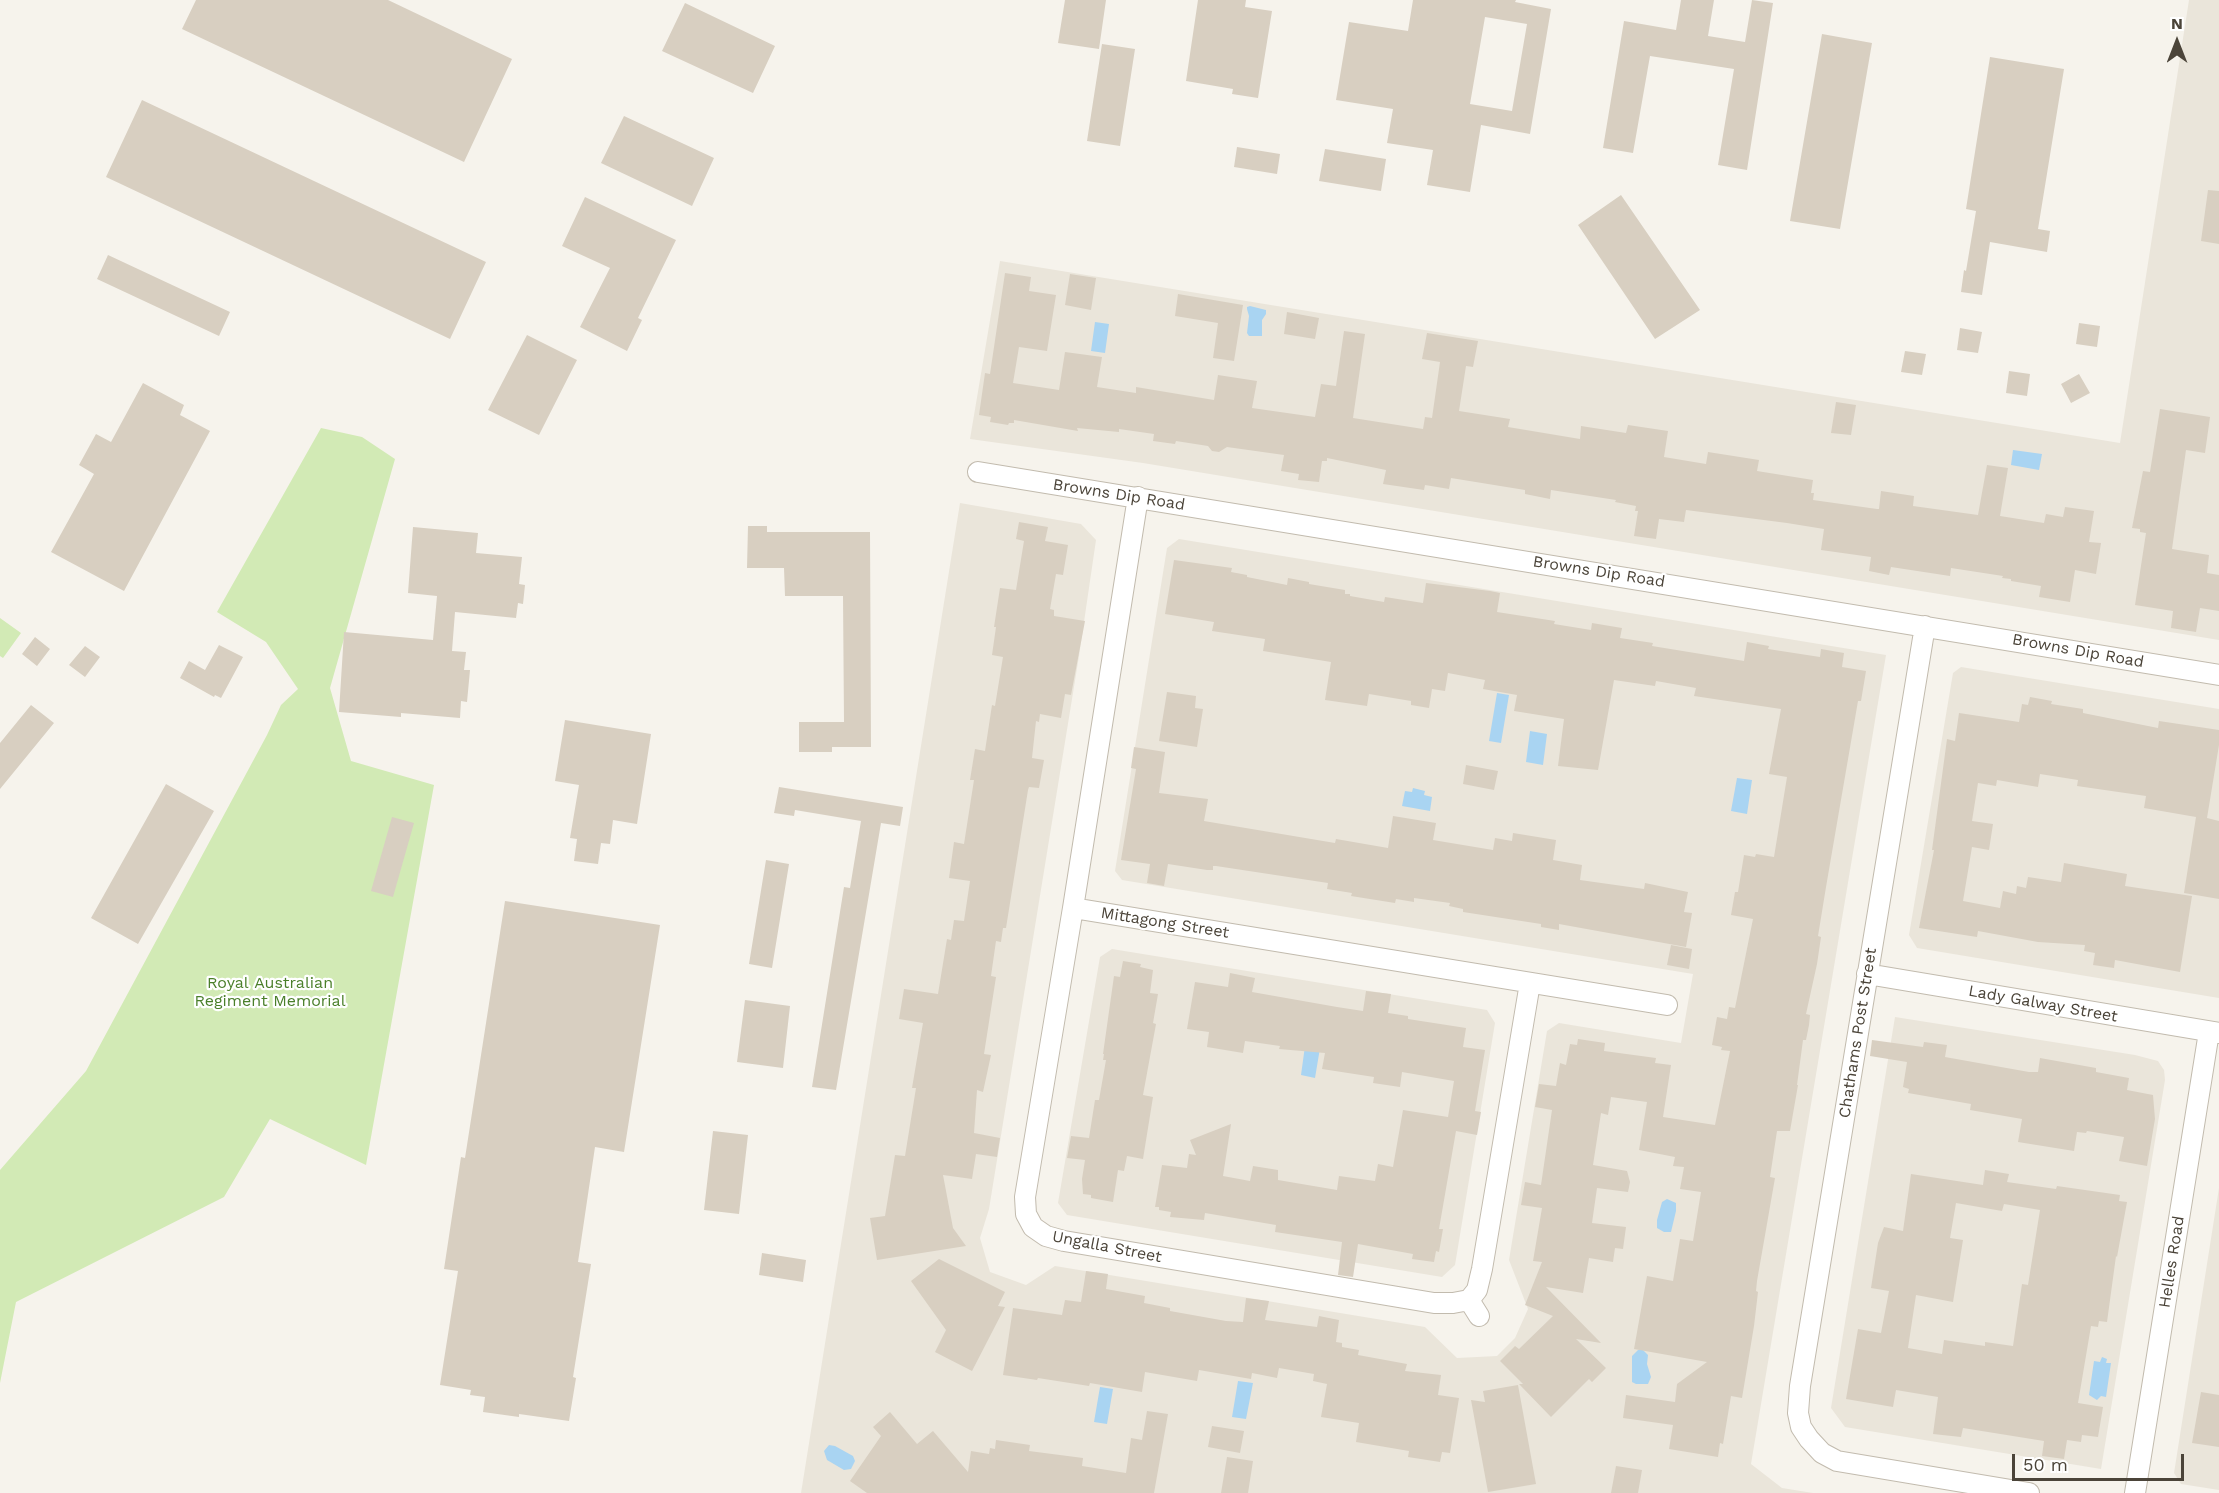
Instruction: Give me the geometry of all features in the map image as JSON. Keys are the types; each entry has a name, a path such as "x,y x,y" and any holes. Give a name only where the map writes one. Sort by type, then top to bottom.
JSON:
{"street":[{"name":"Browns Dip Road","path":"978,472 2219,675"},
{"path":"1073,908 1138,497"},
{"name":"Chathams Post Street","path":"1925,626 1798,1397 1799,1419 1809,1439 1822,1453 1837,1461 1942,1486"},
{"name":"Mittagong Street","path":"1073,908 1667,1005"},
{"name":"Ungalla Street","path":"1073,908 1025,1197 1026,1214 1033,1227 1046,1236 1064,1241 1434,1303 1474,1308 1530,983"},
{"name":"Lady Galway Street","path":"1868,975 2214,1033"},
{"name":"Helles Road","path":"2135,1493 2214,1033"},
{"path":"1942,1486 2029,1493"}],"shaded area":[{"path":"2189,0 2219,0 2219,640 1143,463 970,439 1000,261 2120,443"},
{"path":"960,503 1081,524 1096,540 989,1209 980,1238 990,1272 1026,1285 1055,1266 1425,1327 1457,1358 1497,1356 1515,1338 1528,1309 1509,1260 1547,1031 1559,1023 1681,1043 1693,974 1122,880 1115,871 1167,548 1179,539 1886,655 1751,1464 1782,1488 1813,1493 801,1493"},
{"path":"1961,667 2219,709 2219,998 1917,948 1909,935 1953,673"},
{"path":"1112,949 1487,1010 1495,1023 1455,1265 1442,1277 1067,1215 1058,1203 1100,957"},
{"path":"1895,1017 2135,1055 2158,1061 2164,1070 2165,1080 2101,1469 1845,1427 1831,1408"},
{"path":"2219,1188 2219,1490 2181,1484 2174,1473"}],"green space":[{"name":"Royal Australian Regiment Memorial","path":"321,428 362,437 395,459 330,688 351,761 434,785 366,1165 270,1119 224,1197 16,1302 0,1383 0,1170 86,1071 281,705 298,689 266,642 217,612"},
{"path":"0,618 21,633 3,658 0,656"}],"water":[{"path":"1247,307 1266,310 1262,320 1262,336 1249,336 1247,333 1249,316"},
{"path":"1095,322 1109,324 1105,353 1091,351"},
{"path":"2013,450 2042,454 2039,470 2011,465"},
{"path":"1497,693 1509,695 1501,743 1489,741"},
{"path":"1530,731 1547,734 1543,765 1526,762"},
{"path":"1737,778 1752,780 1747,814 1731,811"},
{"path":"1413,788 1425,791 1424,795 1432,797 1430,811 1402,806 1405,791 1412,792"},
{"path":"1305,1046 1320,1048 1315,1078 1301,1075"},
{"path":"1667,1199 1676,1203 1671,1232 1664,1232 1657,1228 1662,1202"},
{"path":"1638,1350 1643,1350 1648,1355 1647,1364 1651,1377 1648,1384 1632,1382 1632,1356"},
{"path":"2102,1357 2107,1359 2106,1363 2111,1363 2106,1397 2101,1396 2097,1400 2089,1395 2094,1361 2100,1362"},
{"path":"1238,1381 1253,1383 1246,1419 1232,1417"},
{"path":"1100,1387 1113,1389 1107,1424 1094,1422"},
{"path":"829,1445 853,1456 855,1461 851,1469 844,1470 827,1460 824,1451"}],"building":[{"path":"196,0 388,0 512,59 464,162 182,29"},
{"path":"1065,0 1106,0 1099,49 1058,43"},
{"path":"1198,0 1246,0 1245,7 1272,11 1258,98 1232,94 1233,89 1186,81"},
{"path":"1413,0 1516,0 1515,2 1551,9 1530,134 1481,125 1470,192 1427,185 1433,150 1387,143 1393,109 1336,100 1349,22 1408,31","holes":["1485,17 1527,24 1512,111 1470,104"]},
{"path":"1681,0 1714,0 1708,36 1745,42 1752,0 1773,3 1747,170 1718,165 1734,69 1650,56 1633,153 1603,148 1624,21 1676,30"},
{"path":"685,3 775,46 753,93 662,51"},
{"path":"1822,34 1872,43 1840,229 1790,221"},
{"path":"1102,44 1135,49 1120,146 1087,141"},
{"path":"1990,57 2064,69 2038,229 2050,231 2047,252 1990,242 1982,295 1961,292 1976,211 1966,209"},
{"path":"142,100 486,262 450,339 106,177"},
{"path":"624,116 714,158 692,206 601,163"},
{"path":"1237,147 1280,154 1277,174 1234,167"},
{"path":"1325,149 1386,159 1381,191 1319,181"},
{"path":"2208,190 2219,191 2219,244 2201,241"},
{"path":"1621,195 1700,310 1655,339 1578,225"},
{"path":"585,197 676,240 638,318 642,320 627,351 580,327 610,268 562,246"},
{"path":"108,255 230,312 219,336 97,279"},
{"path":"1005,273 1031,277 1029,291 1056,295 1047,351 1019,347 1013,383 1059,390 1065,352 1102,357 1097,387 1136,393 1136,387 1214,400 1218,375 1257,381 1252,408 1315,417 1321,384 1336,386 1344,331 1365,334 1353,418 1423,429 1425,417 1432,418 1440,362 1422,359 1427,333 1478,341 1473,367 1466,366 1459,411 1510,419 1508,427 1580,439 1581,426 1626,433 1628,425 1668,431 1664,457 1706,464 1708,452 1759,460 1757,471 1813,480 1811,493 1814,493 1813,500 1877,509 1879,509 1881,491 1914,496 1913,506 1978,515 1987,465 2008,468 2000,516 2044,523 2046,514 2063,517 2065,507 2094,511 2089,542 2101,543 2096,574 2075,570 2070,602 2039,597 2041,586 2011,581 2011,579 2002,578 2003,576 1951,568 1950,576 1891,567 1889,575 1869,571 1871,557 1821,550 1824,529 1686,510 1684,522 1659,519 1656,539 1634,536 1638,511 1635,511 1636,506 1615,502 1616,500 1551,490 1550,499 1525,494 1525,490 1451,478 1449,489 1425,485 1424,490 1383,484 1386,470 1327,458 1327,461 1322,461 1319,482 1298,480 1299,474 1281,471 1284,455 1227,447 1219,452 1212,451 1208,446 1176,441 1175,444 1153,441 1154,434 1119,429 1119,432 1077,428 1078,431 1014,420 1014,423 1008,425 990,422 991,417 979,415 985,373 990,374"},
{"path":"1070,274 1096,278 1091,310 1065,305"},
{"path":"1178,294 1243,305 1234,361 1213,358 1218,323 1175,316"},
{"path":"1287,312 1319,318 1315,339 1284,334"},
{"path":"2079,323 2100,326 2097,347 2076,344"},
{"path":"1960,328 1982,332 1978,353 1957,350"},
{"path":"527,335 577,360 539,435 488,410"},
{"path":"1905,351 1926,354 1922,375 1901,372"},
{"path":"2009,371 2030,374 2027,396 2006,393"},
{"path":"2079,374 2090,393 2071,403 2061,384"},
{"path":"143,383 184,405 180,415 210,431 124,591 51,552 94,474 79,465 96,434 111,442"},
{"path":"1836,402 1856,405 1851,435 1831,433"},
{"path":"2160,409 2210,417 2205,453 2186,450 2172,549 2209,555 2207,573 2219,575 2219,611 2200,608 2196,632 2171,628 2173,611 2135,605 2146,533 2132,528 2143,471 2150,472"},
{"path":"1019,522 1048,527 1045,541 1068,545 1063,575 1056,574 1050,609 1054,610 1054,616 1085,621 1071,695 1065,694 1061,718 1040,714 1039,722 1036,721 1032,758 1044,760 1039,788 1029,787 1028,790 1006,928 1003,928 1001,942 996,941 991,976 996,977 984,1054 991,1055 983,1092 977,1090 974,1133 1000,1138 997,1157 976,1154 972,1179 943,1175 953,1228 966,1246 877,1260 870,1218 885,1216 895,1155 905,1156 916,1088 912,1088 923,1023 899,1019 904,989 938,994 947,939 951,940 954,920 964,921 970,881 949,878 954,842 964,844 974,780 970,780 975,749 985,751 992,705 995,706 1003,657 992,655 996,627 994,627 1000,588 1016,590 1024,541 1016,539"},
{"path":"748,526 767,526 767,532 870,532 871,747 832,747 832,752 799,752 799,722 844,722 843,596 785,596 784,568 747,568"},
{"path":"413,527 478,533 476,553 522,557 519,584 525,585 523,604 518,603 516,618 455,612 452,651 466,652 464,670 470,670 467,702 461,701 460,718 401,713 401,717 339,712 344,632 433,640 437,596 408,593"},
{"path":"1174,560 1232,568 1231,572 1247,575 1247,577 1287,585 1288,578 1309,582 1309,584 1345,590 1345,594 1350,594 1350,596 1384,602 1385,597 1423,603 1426,583 1490,591 1500,593 1497,612 1555,621 1554,624 1591,630 1592,623 1622,628 1620,638 1653,643 1652,646 1744,661 1747,642 1769,646 1768,649 1820,657 1821,649 1844,653 1842,667 1866,671 1861,701 1858,701 1826,887 1818,936 1821,937 1817,964 1806,1014 1810,1015 1809,1025 1806,1040 1803,1040 1790,1131 1777,1131 1770,1177 1775,1178 1757,1281 1754,1326 1742,1398 1731,1396 1723,1444 1720,1443 1718,1457 1669,1449 1673,1425 1623,1418 1626,1395 1675,1402 1677,1384 1707,1362 1634,1349 1647,1276 1673,1281 1680,1239 1693,1241 1701,1192 1680,1189 1684,1167 1673,1166 1675,1157 1639,1150 1647,1102 1611,1097 1608,1115 1601,1113 1593,1165 1627,1171 1630,1182 1628,1192 1597,1188 1592,1223 1626,1227 1623,1249 1615,1248 1613,1262 1589,1258 1583,1293 1546,1287 1601,1343 1576,1339 1606,1368 1592,1382 1589,1379 1551,1417 1500,1361 1515,1346 1519,1349 1553,1316 1525,1305 1542,1262 1533,1261 1542,1208 1521,1205 1525,1182 1541,1185 1552,1110 1535,1107 1539,1084 1556,1086 1560,1063 1566,1065 1570,1044 1577,1045 1578,1039 1605,1043 1604,1051 1656,1058 1655,1063 1671,1065 1663,1117 1715,1125 1730,1051 1721,1050 1722,1047 1712,1045 1717,1017 1727,1019 1729,1007 1735,1008 1753,919 1731,915 1735,892 1738,892 1744,855 1774,857 1787,777 1769,774 1781,709 1694,696 1696,688 1656,681 1655,686 1614,680 1598,770 1558,766 1564,719 1514,711 1517,695 1483,689 1485,680 1448,673 1445,691 1432,689 1429,708 1411,705 1411,701 1369,694 1367,706 1325,700 1331,662 1263,651 1265,639 1212,631 1214,622 1165,614"},
{"path":"35,637 50,649 37,666 22,654"},
{"path":"219,645 243,657 221,698 215,695 214,697 180,678 189,661 205,670"},
{"path":"85,646 100,657 85,677 69,665"},
{"path":"1167,692 1196,696 1195,708 1203,709 1197,747 1159,741"},
{"path":"2030,697 2052,701 2051,704 2083,709 2083,713 2158,728 2159,721 2219,730 2219,745 2207,818 2219,821 2219,899 2184,893 2196,817 2144,808 2146,796 2077,786 2078,780 2040,774 2038,787 1997,780 1996,786 1978,783 1972,821 1993,824 1989,850 1972,847 1963,901 2000,908 2003,891 2016,894 2017,886 2026,888 2028,877 2061,882 2064,863 2127,874 2125,886 2192,896 2180,972 2115,960 2114,968 2093,965 2095,953 2084,951 2085,945 2038,942 1978,931 1977,937 1919,928 1934,850 1932,850 1947,739 1955,741 1959,713 2019,722 2022,704 2028,705"},
{"path":"31,705 54,723 0,789 0,743"},
{"path":"565,720 651,734 637,824 613,820 610,844 601,843 598,864 574,861 577,839 570,838 579,785 555,781"},
{"path":"1134,747 1165,752 1159,793 1208,799 1204,821 1335,843 1336,839 1388,848 1393,816 1436,823 1433,840 1493,850 1495,838 1512,841 1513,833 1556,840 1553,860 1582,865 1580,880 1644,889 1645,883 1688,892 1684,912 1692,913 1686,947 1559,924 1559,930 1541,927 1541,924 1463,912 1463,909 1449,906 1450,903 1414,898 1414,902 1396,899 1395,903 1351,896 1352,893 1327,889 1328,883 1216,866 1213,866 1213,870 1207,870 1168,864 1164,886 1147,883 1150,864 1121,860 1136,769 1131,768"},
{"path":"1466,765 1498,771 1494,790 1463,784"},
{"path":"166,784 214,811 138,944 91,918"},
{"path":"779,787 903,807 900,826 881,823 836,1090 812,1087 844,887 850,888 861,821 795,810 794,816 774,813"},
{"path":"392,817 414,823 393,897 371,891"},
{"path":"766,860 789,864 772,968 749,964"},
{"path":"505,901 660,925 624,1152 595,1147 578,1262 591,1264 573,1377 576,1378 569,1421 483,1412 485,1397 470,1395 471,1390 440,1385 458,1271 444,1269 461,1157 465,1158"},
{"path":"1671,945 1692,949 1689,969 1667,965"},
{"path":"1123,961 1141,964 1140,967 1153,970 1150,993 1158,994 1153,1023 1156,1024 1143,1095 1153,1097 1143,1159 1127,1156 1124,1171 1118,1170 1113,1202 1091,1198 1091,1195 1083,1194 1082,1179 1085,1160 1067,1158 1071,1136 1089,1138 1095,1100 1099,1100 1106,1060 1103,1060 1103,1054 1114,976 1120,977"},
{"path":"1230,973 1255,978 1252,992 1363,1011 1366,991 1391,994 1388,1013 1408,1016 1408,1019 1466,1028 1463,1047 1485,1050 1475,1111 1481,1112 1477,1135 1456,1131 1439,1229 1443,1229 1439,1252 1436,1251 1434,1262 1412,1259 1413,1254 1358,1244 1353,1277 1338,1275 1342,1242 1275,1232 1276,1225 1205,1213 1204,1220 1170,1217 1171,1212 1155,1207 1162,1165 1187,1168 1189,1154 1196,1155 1190,1140 1231,1124 1223,1176 1250,1181 1253,1166 1278,1170 1278,1180 1337,1190 1339,1176 1375,1181 1378,1164 1393,1167 1403,1110 1448,1117 1454,1081 1402,1072 1400,1087 1373,1083 1374,1077 1322,1069 1325,1053 1279,1049 1280,1046 1245,1041 1243,1053 1207,1047 1209,1032 1187,1029 1195,982 1228,987"},
{"path":"745,1000 790,1006 783,1068 737,1062"},
{"path":"1872,1040 1923,1047 1924,1042 1947,1045 1945,1057 2029,1072 2038,1072 2040,1058 2096,1068 2096,1072 2129,1078 2127,1090 2153,1095 2155,1119 2147,1166 2119,1161 2124,1137 2087,1131 2086,1133 2077,1132 2074,1151 2018,1142 2022,1119 1970,1110 1971,1104 1908,1093 1909,1089 1903,1087 1907,1062 1870,1056"},
{"path":"713,1131 748,1135 739,1214 704,1210"},
{"path":"1985,1170 2009,1174 2007,1182 2120,1195 2119,1201 2127,1202 2116,1256 2107,1322 2099,1321 2098,1327 2091,1326 2078,1403 2103,1407 2098,1437 2082,1435 2081,1442 2067,1440 2064,1459 2042,1456 2044,1441 1963,1428 1961,1437 1933,1434 1938,1397 1896,1390 1893,1407 1846,1399 1858,1329 1881,1333 1889,1291 1871,1288 1878,1243 1884,1227 1903,1231 1911,1174 1983,1185","holes":["1956,1203 2002,1211 2004,1204 2040,1210 2028,1285 2022,1284 2013,1346 1985,1342 1985,1346 1944,1340 1942,1354 1908,1348 1916,1295 1953,1302 1963,1240 1950,1238"]},
{"path":"762,1253 806,1260 803,1282 759,1275"},
{"path":"939,1259 1005,1292 998,1306 1005,1307 972,1371 935,1352 946,1330 911,1281"},
{"path":"1086,1271 1108,1274 1106,1289 1145,1296 1144,1303 1170,1308 1170,1311 1243,1322 1246,1298 1269,1301 1265,1320 1317,1327 1319,1316 1339,1320 1336,1342 1342,1343 1342,1347 1359,1350 1358,1355 1407,1364 1405,1371 1441,1375 1438,1395 1459,1398 1450,1453 1442,1452 1440,1462 1408,1457 1409,1451 1356,1442 1359,1423 1321,1417 1327,1384 1313,1381 1314,1374 1279,1368 1277,1378 1252,1373 1251,1379 1199,1370 1197,1381 1145,1372 1142,1392 1090,1383 1089,1386 1003,1375 1013,1308 1062,1315 1065,1300 1081,1302"},
{"path":"1518,1385 1536,1484 1488,1492 1471,1400 1485,1402 1483,1391"},
{"path":"2201,1392 2219,1395 2219,1447 2192,1443"},
{"path":"1147,1411 1168,1414 1154,1493 867,1493 850,1481 881,1436 873,1427 890,1412 917,1444 933,1431 968,1472 971,1451 989,1454 990,1448 995,1449 996,1440 1030,1445 1029,1451 1083,1458 1082,1466 1126,1473 1131,1438 1142,1440"},
{"path":"1212,1426 1244,1431 1240,1453 1208,1447"},
{"path":"1227,1457 1253,1461 1248,1493 1221,1493"},
{"path":"1616,1466 1642,1470 1638,1493 1611,1493"}]}
